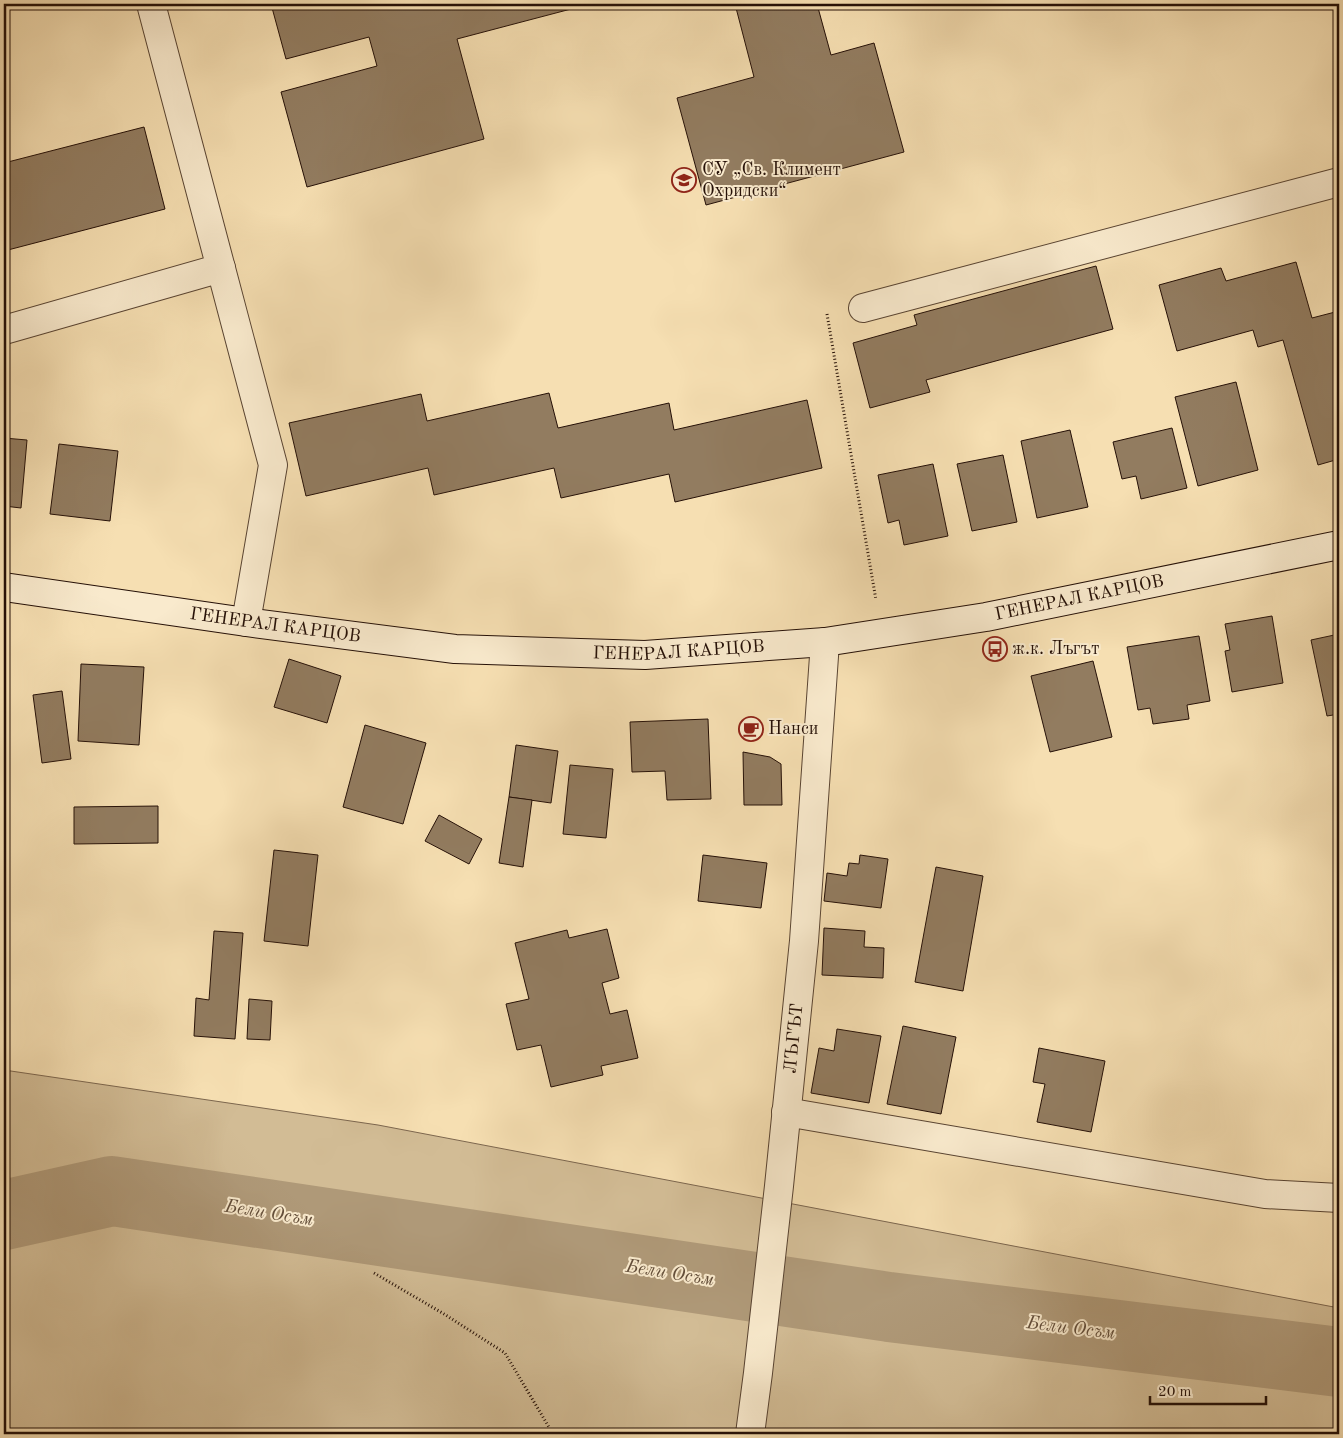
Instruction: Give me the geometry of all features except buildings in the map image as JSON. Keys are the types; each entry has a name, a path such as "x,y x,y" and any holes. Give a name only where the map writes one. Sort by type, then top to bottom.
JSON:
{"street":[{"path":"151,4 273,465 246,622"},
{"path":"863,308 1339,182"},
{"path":"4,330 222,268"},
{"name":"ГЕНЕРАЛ КАРЦОВ","path":"6,587 246,622 455,649 645,656 825,642 986,617 1339,545"},
{"name":"ЛЪГЪТ","path":"750,1434 779,1186 804,941 825,642"},
{"path":"786,1112 1265,1194 1339,1198"}],"path":[{"path":"827,314 877,608"},
{"path":"374,1273 505,1353 553,1434"}],"shaded area":[{"path":"4,1070 378,1125 1339,1308 1339,1434 4,1434"}],"waterway":[{"name":"Бели Осъм","path":"4,1215 112,1191 889,1307 1339,1362"}],"place":[{"name":"СУ „Св. Климент Охридски“","path":"684,180"},
{"name":"ж.к. Лъгът","path":"995,649"},
{"name":"Нанси","path":"751,729"}]}
